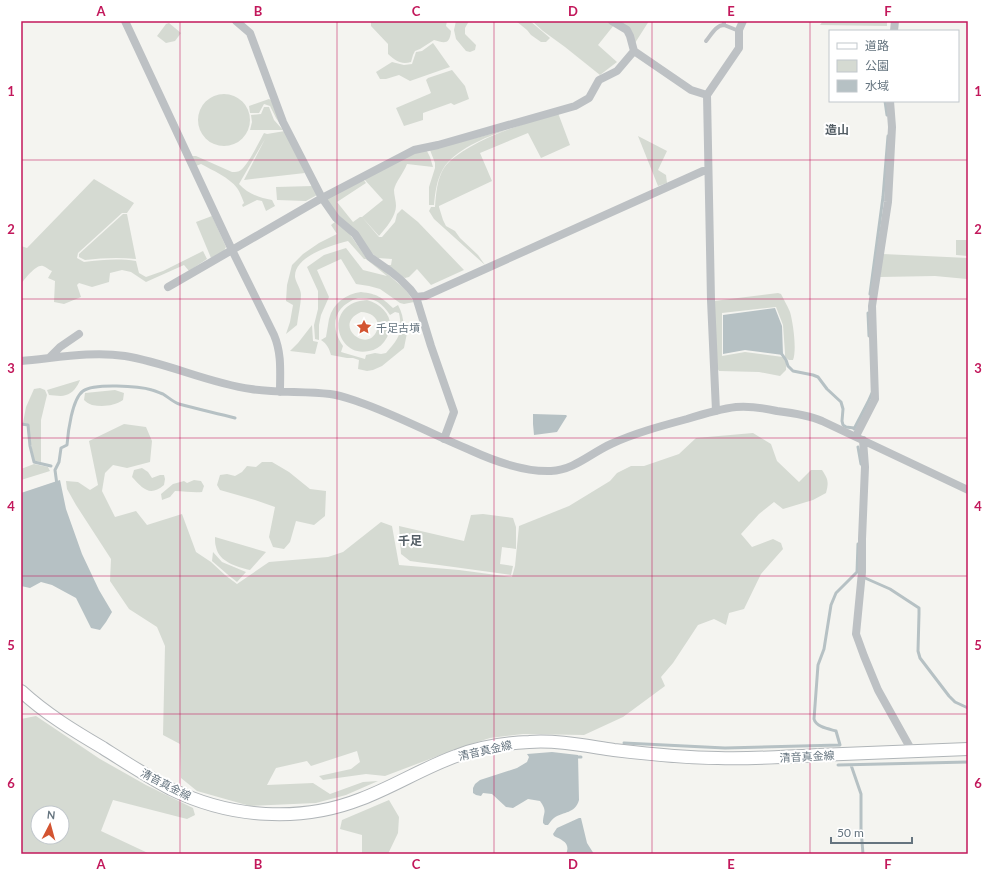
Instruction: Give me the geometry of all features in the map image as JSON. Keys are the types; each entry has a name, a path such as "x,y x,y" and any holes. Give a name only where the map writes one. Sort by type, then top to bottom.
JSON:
{"main road":[{"name":"清音真金線","path":"21,691 57,720 172,789 199,801 216,806 256,813 291,814 339,806 378,792 455,756 497,745 514,743 568,743 666,755 718,758 762,758 968,749"}],"street":[{"path":"125,21 232,250 278,344 281,364 280,392"},
{"path":"236,21 250,33 284,122 322,198 336,218 355,234 370,258 400,278 416,297 454,412 444,440"},
{"path":"612,21 627,30 634,51 691,90 707,95"},
{"path":"716,410 710,300 707,95 739,48 739,32 743,21"},
{"path":"168,288 322,198 414,150 438,145 574,106 589,98 600,80 617,71 634,51"},
{"path":"890,102 892,127 888,202 872,306 875,399 859,438 865,468 862,572 856,634 878,690 912,751"},
{"path":"416,297 425,296 703,171 708,171"},
{"path":"49,358 60,347 79,334"},
{"path":"21,361 95,353 127,356 156,363 218,382 250,389 331,394 360,402 390,414 444,440 504,464 550,471 564,470 612,443 645,430 716,410 748,406 805,415 822,421 968,490"}],"lane":[{"path":"706,41 718,27 724,23 739,32"}],"green space":[{"path":"371,21 447,21 446,26 451,31 448,41 441,42 434,40 415,51 411,62 401,63 388,54 388,44 371,26"},
{"path":"456,21 469,21 465,28 465,34 476,45 475,50 470,52 466,51 456,39 454,30"},
{"path":"516,21 530,21 550,38 546,42 541,42"},
{"path":"532,21 607,21 614,25 598,45 617,62 600,75"},
{"path":"618,21 649,21 635,43"},
{"path":"823,21 887,21 887,26 820,25"},
{"path":"169,23 181,33 175,41 166,43 157,36 166,24"},
{"path":"433,43 450,67 410,81 399,75 386,79 380,79 376,72 392,62 404,65 412,64 416,52 422,51"},
{"path":"452,70 465,86 469,99 454,105 451,103 423,113 423,120 404,126 396,108 431,93 426,80"},
{"path":"219,94 229,94 239,98 246,105 250,115 250,125 246,135 239,142 229,146 219,146 209,142 202,135 198,125 198,115 202,105 209,98"},
{"path":"269,99 273,101 284,130 270,106 264,104 259,113 250,113 249,106"},
{"path":"264,107 269,107 274,120 283,130 250,130 252,122 251,115 261,114"},
{"path":"558,113 570,145 541,158 528,133 480,153 492,181 439,206 446,226 455,231 460,238 478,255 485,265 434,219 429,211 431,207 435,207 437,187 442,172 452,159 480,141"},
{"path":"506,130 471,145 462,150 448,162 439,177 434,205 429,205 429,187 435,168 435,163 430,150"},
{"path":"285,131 305,173 244,180 265,139 239,184 254,195 272,200 275,206 266,211 262,201 257,200 243,207 242,205 244,203 242,197 234,184 220,174 201,164 196,166 192,156 196,156 232,172 238,172 247,163 264,133 267,134"},
{"path":"638,136 667,151 658,170 666,175 667,183 658,186"},
{"path":"426,149 433,167 407,164 394,190 396,210 387,226 379,236 362,217 383,200 364,179 405,156"},
{"path":"94,179 134,203 127,213 122,213 78,253 77,258 84,262 116,259 136,261 139,273 146,277 163,271 203,251 207,259 189,271 184,265 146,282 131,272 122,270 110,273 109,282 92,287 79,283 77,285 81,297 64,304 54,302 55,281 48,278 52,271 44,266 34,269 21,284 21,246 27,248"},
{"path":"363,179 366,183 337,202 353,222 362,217 379,237 382,237 395,222 397,214 402,209 418,222 464,270 431,285 417,269 409,277 405,278 387,265 391,265 392,259 378,258 370,252 328,201 328,198"},
{"path":"313,186 317,195 306,201 277,200 276,187"},
{"path":"123,214 127,214 136,259 110,258 85,260 79,257 79,254"},
{"path":"212,216 226,247 224,251 211,258 196,222"},
{"path":"335,222 349,233 367,259 377,265 406,290 414,302 404,304 400,303 380,289 356,284 341,259 317,270 329,297 321,315 319,340 315,339 314,325 318,309 318,291 307,267 324,255 346,248 363,270 387,276 364,259 348,241 333,245 307,257 296,270 295,277 300,290 301,302 297,325 286,334 293,305 286,301 287,285 292,265 303,254 319,243 337,234 331,225"},
{"path":"956,240 968,240 968,256 956,255"},
{"path":"883,254 968,258 967,279 935,276 880,277"},
{"path":"361,292 375,295 393,308 398,305 403,318 403,332 407,333 404,348 382,366 373,370 367,371 358,369 359,360 331,355 328,346 321,340 326,337 329,319 334,308 345,297","holes":["358,298 377,301 390,315 395,312 399,313 400,320 399,335 386,353 366,355 365,359 341,352 343,346 336,331 335,324 339,311 344,306"]},
{"path":"778,293 781,294 789,309 791,317 795,343 793,360 789,360 785,357 783,325 776,307 722,313 722,356 745,352 783,357 786,361 786,370 780,376 759,372 719,371 716,366 714,301"},
{"path":"367,300 380,307 388,316 390,329 384,342 379,347 369,351 358,351 348,347 342,339 339,330 339,320 344,310 353,303","holes":["361,312 372,315 378,323 377,330 372,337 366,340 360,339 354,335 350,324 353,318"]},
{"path":"312,325 313,341 318,342 315,354 290,351 298,343"},
{"path":"80,380 78,385 66,395 49,395 47,390"},
{"path":"40,388 45,390 47,395 41,420 41,462 34,461 28,424 23,423 26,407 34,389"},
{"path":"115,390 124,393 123,400 116,404 96,406 84,400 85,393"},
{"path":"124,424 146,427 152,441 150,462 127,468 113,465 105,473 102,491 115,517 136,511 147,525 182,514 196,552 211,562 237,584 269,562 328,557 343,552 381,522 392,526 399,565 459,570 512,577 515,566 519,526 569,506 610,481 617,473 631,466 644,466 679,454 696,438 753,433 771,444 777,461 799,482 811,470 822,470 828,483 826,493 813,500 783,509 774,502 759,514 741,534 752,547 773,539 781,543 783,549 761,574 744,609 729,613 726,625 714,619 698,625 673,663 661,677 665,686 623,717 584,735 523,734 490,738 385,776 366,774 323,780 319,776 351,769 360,762 357,751 311,766 307,761 276,768 267,785 313,783 330,794 363,782 378,781 346,795 316,803 250,806 197,791 181,778 180,744 163,735 165,646 157,627 129,609 110,581 111,559 67,489 66,481 78,482 90,490 98,485 89,441"},
{"path":"262,462 272,462 289,472 310,489 326,491 325,516 314,525 296,521 290,542 284,549 273,547 269,537 275,507 220,490 217,485 220,475 227,474 235,476 242,472 247,466 256,467"},
{"path":"34,464 48,467 50,471 21,480 21,469"},
{"path":"142,468 148,472 152,478 164,475 164,485 159,489 151,491 143,488 132,477 134,470"},
{"path":"194,480 201,481 204,486 202,492 175,491 170,497 162,500 161,494 173,484 184,481 187,483"},
{"path":"483,514 513,518 516,527 516,549 502,547 500,564 513,566 511,575 410,561 401,554 399,526 464,541 471,515"},
{"path":"215,537 266,552 250,570 245,569 229,563 221,556 215,544"},
{"path":"213,552 222,562 246,572 237,582 212,561"},
{"path":"36,716 100,759 146,785 193,808 195,815 187,819 113,800 101,831 150,854 21,854 21,719"},
{"path":"389,800 399,817 398,833 388,854 362,854 362,835 340,829 342,820"}],"water":[{"path":"775,308 782,326 783,355 745,350 723,354 723,315"},
{"path":"533,414 567,416 557,432 534,435"},
{"path":"60,480 66,509 82,554 99,590 112,612 100,630 91,628 76,598 52,585 41,582 30,588 21,586 21,493"},
{"path":"552,752 578,755 579,800 575,808 554,818 548,825 543,823 544,810 540,801 528,799 513,808 506,807 492,794 483,793 481,796 473,793 475,784 480,780 517,768 527,762 529,757 527,754"},
{"path":"581,818 587,843 594,854 566,854 567,845 553,834 557,828"}],"waterway":[{"path":"885,102 887,115"},
{"path":"870,294 883,197 888,136"},
{"path":"868,313 869,336"},
{"path":"781,353 788,366 793,371 818,377 827,389 841,402 843,409 843,425 854,428"},
{"path":"57,485 55,470 59,462 61,448 67,445 73,408 79,395 89,388 127,386 153,390 163,394 179,404 235,418"},
{"path":"854,429 872,393"},
{"path":"21,424 28,425 30,446 34,462 51,466"},
{"path":"858,447 861,464"},
{"path":"857,572 858,544"},
{"path":"624,743 725,748 840,745 836,731 820,726 814,719 818,665 824,649 831,605 836,593 857,572"},
{"path":"865,578 890,589 919,608 918,651 920,658 949,696 955,702 968,708"},
{"path":"574,757 581,757"},
{"path":"838,765 968,762"},
{"path":"851,765 861,794 863,854"}],"place":[{"name":"千足古墳","path":"364,327"}],"district":[{"name":"造山","path":"837,129"},
{"name":"千足","path":"410,540"}]}
